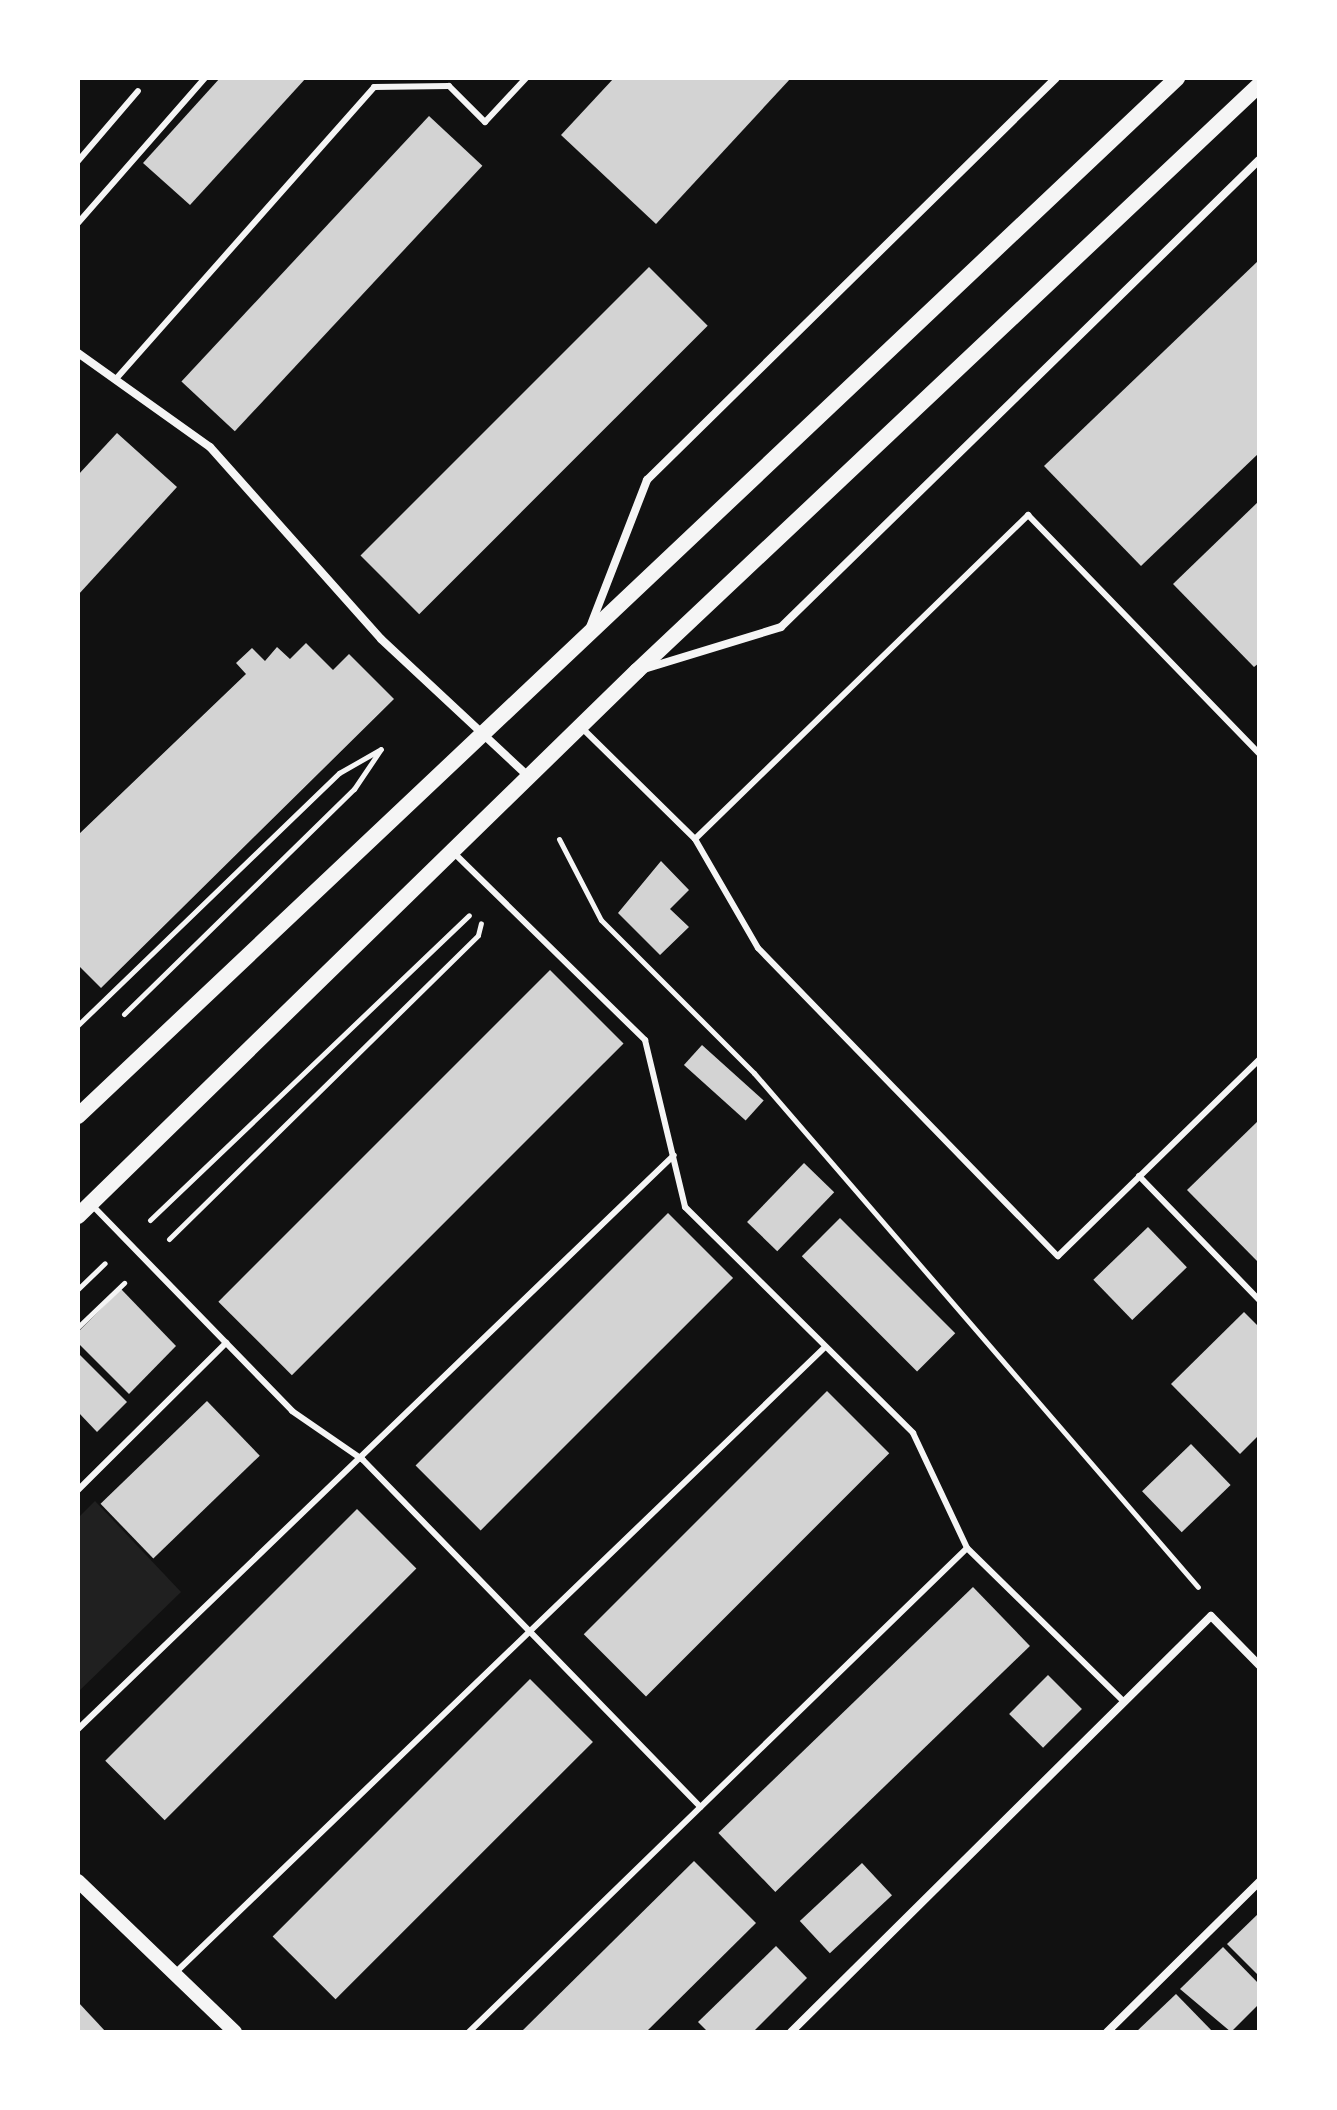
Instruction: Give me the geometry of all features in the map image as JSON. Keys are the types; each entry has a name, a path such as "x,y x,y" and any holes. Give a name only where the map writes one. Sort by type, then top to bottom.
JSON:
{"main road":[{"path":"78,1116 590,628 1177,78"},
{"path":"78,1216 637,671 1259,85"}],"street":[{"path":"590,628 647,480 1056,78"},
{"path":"637,671 781,627 1259,160"},
{"path":"79,357 210,447 381,639 479,735 529,777"},
{"path":"791,2032 1122,1700 1211,1616 1259,1665"},
{"path":"78,1881 235,2032"},
{"path":"1107,2032 1259,1882"}],"lane":[{"path":"78,223 205,78"},
{"path":"115,380 374,87 449,86 485,122 526,78"},
{"path":"78,161 138,91"},
{"path":"695,839 1028,515 1259,753"},
{"path":"581,727 695,839 758,948 1058,1256 1259,1060"},
{"path":"453,852 645,1040 685,1207 913,1433 967,1548 1122,1700"},
{"path":"78,1729 363,1460 674,1155"},
{"path":"1139,1176 1259,1300"},
{"path":"91,1204 292,1411 363,1460 701,1807"},
{"path":"78,1490 226,1343"},
{"path":"174,1974 825,1347"},
{"path":"469,2032 967,1548"}],"path":[{"path":"78,1025 339,773 381,749 354,789 111,1027"},
{"path":"559,839 601,920 754,1073 1207,1597 1211,1616"},
{"path":"78,1289 458,920 484,907 478,935 78,1327"}],"shaded area":[{"path":"95,1501 181,1592 78,1692 78,1518"}],"building":[{"path":"220,78 306,78 190,205 143,163"},
{"path":"614,78 791,78 656,224 561,135"},
{"path":"429,116 482,166 235,431 181,381"},
{"path":"1259,260 1259,453 1141,566 1044,466"},
{"path":"649,267 708,326 419,614 361,555"},
{"path":"117,433 177,487 78,595 78,475"},
{"path":"1259,501 1259,663 1254,667 1173,584"},
{"path":"306,643 333,670 349,654 394,699 101,988 78,965 78,835 246,674 236,663 252,648 265,661 277,647 290,659"},
{"path":"661,861 689,890 670,909 689,927 660,955 618,913"},
{"path":"550,970 624,1044 292,1375 218,1302"},
{"path":"702,1045 764,1101 746,1121 684,1065"},
{"path":"1259,1120 1259,1263 1187,1190"},
{"path":"804,1163 834,1192 777,1251 747,1222"},
{"path":"668,1213 733,1278 481,1530 416,1465"},
{"path":"840,1218 955,1333 917,1371 802,1256"},
{"path":"1148,1227 1187,1267 1132,1320 1093,1280"},
{"path":"121,1289 176,1346 129,1394 78,1343 78,1332"},
{"path":"1244,1312 1259,1327 1259,1435 1240,1454 1171,1384"},
{"path":"78,1353 127,1402 97,1432 78,1412"},
{"path":"827,1391 889,1453 646,1696 584,1634"},
{"path":"207,1401 260,1456 153,1558 101,1504"},
{"path":"1191,1444 1231,1485 1182,1532 1142,1491"},
{"path":"357,1509 416,1568 165,1820 105,1761"},
{"path":"973,1587 1030,1646 775,1892 718,1833"},
{"path":"1048,1675 1082,1709 1043,1748 1009,1714"},
{"path":"530,1679 593,1742 336,1999 273,1936"},
{"path":"694,1861 756,1923 646,2032 521,2032"},
{"path":"862,1863 892,1895 830,1953 800,1921"},
{"path":"1259,1913 1259,1976 1227,1944"},
{"path":"776,1946 807,1978 753,2032 708,2032 698,2022"},
{"path":"1223,1947 1259,1984 1259,2004 1231,2032 1180,1989"},
{"path":"1176,1994 1213,2032 1136,2032"},
{"path":"78,2002 106,2032 78,2032"}]}
